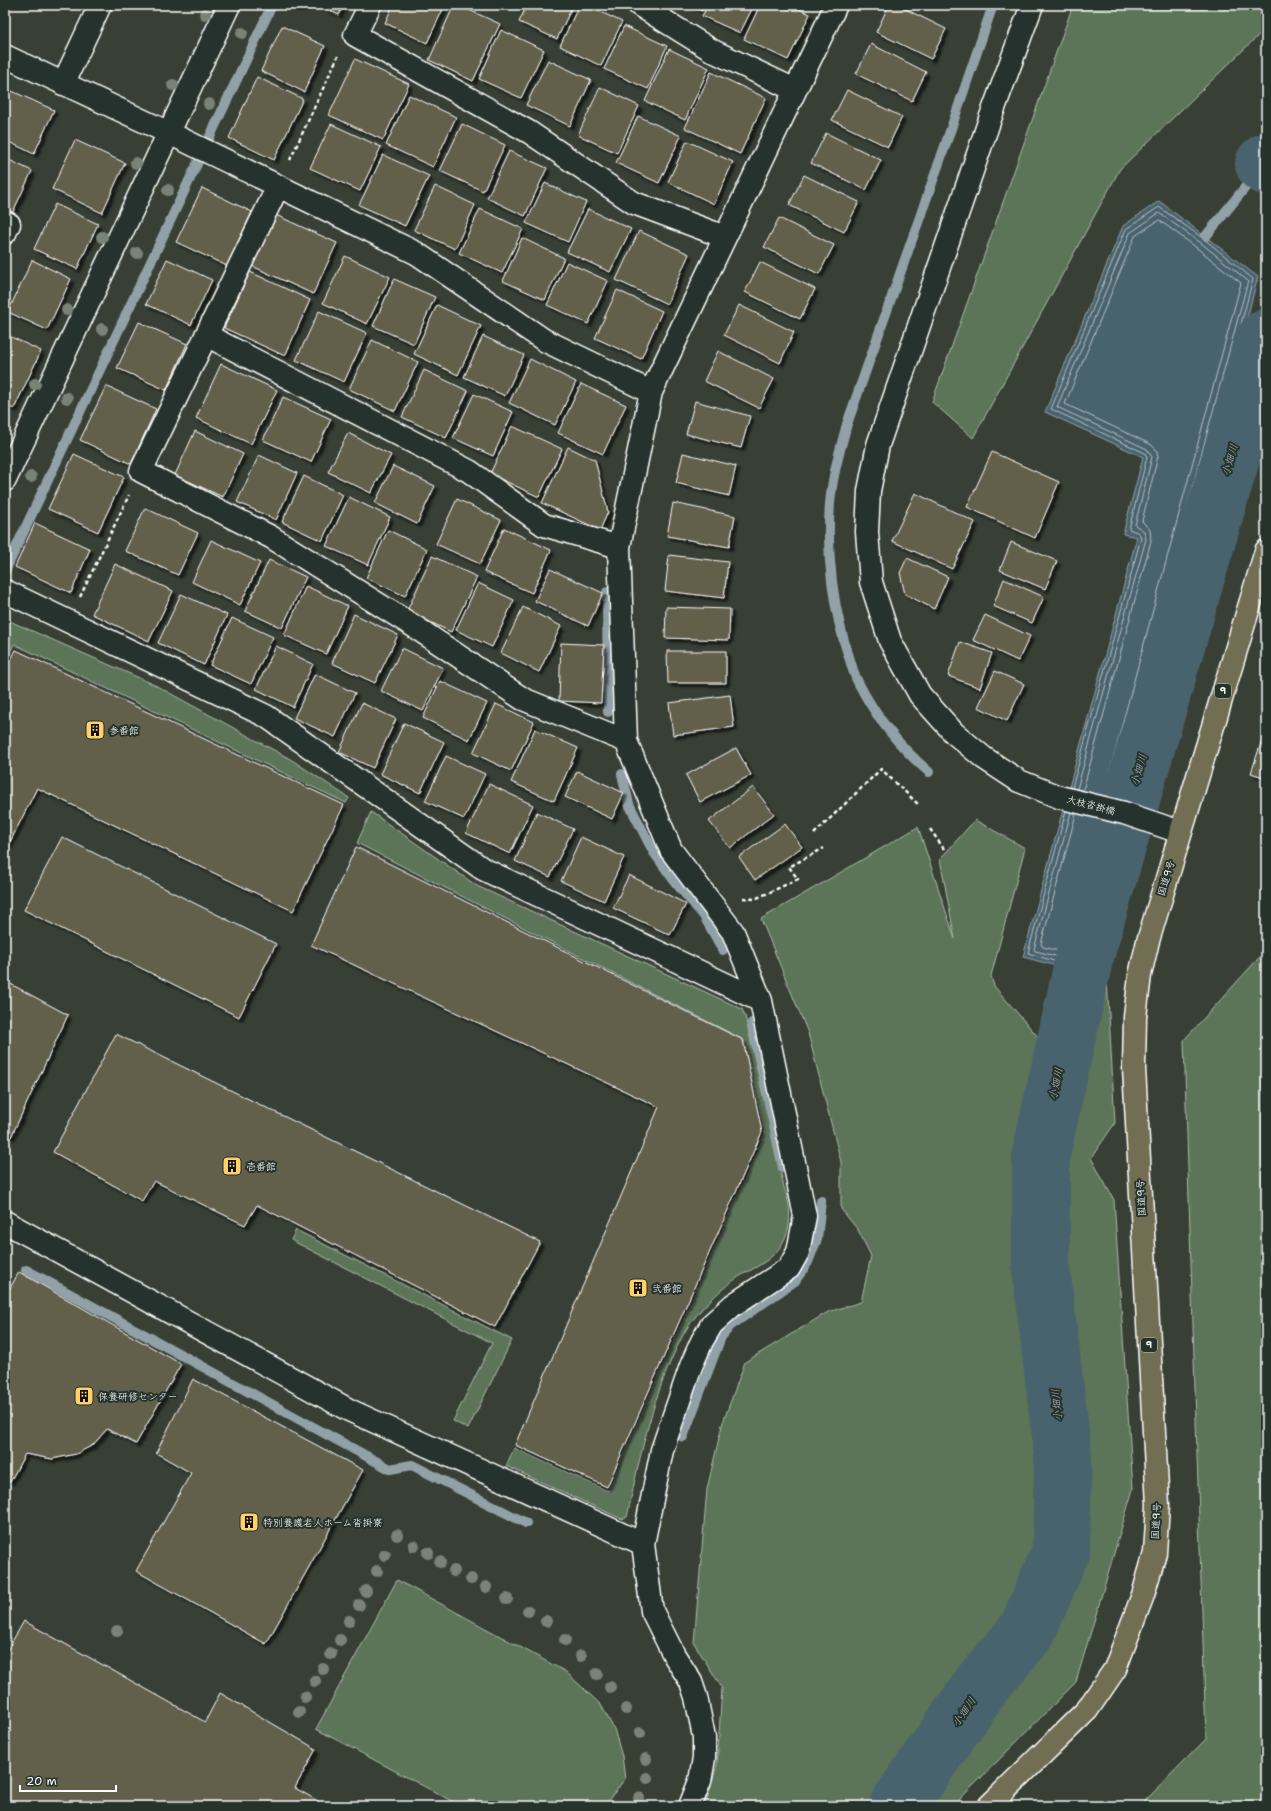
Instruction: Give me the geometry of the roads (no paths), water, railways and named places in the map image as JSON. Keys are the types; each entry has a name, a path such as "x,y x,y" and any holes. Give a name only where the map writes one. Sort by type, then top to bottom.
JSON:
{"highway":[{"name":"国道9号","path":"989,1806 1087,1710 1115,1669 1144,1595 1154,1553 1158,1505 1134,1068 1135,1017 1140,975 1180,832 1266,551"}],"street":[{"path":"63,84 100,5"},
{"path":"5,480 229,5"},
{"path":"370,5 356,35 529,132 634,203 725,237"},
{"path":"639,5 713,51 795,90"},
{"path":"690,1806 700,1781 704,1758 704,1737 691,1682 674,1655 652,1611 643,1544 662,1450 691,1366 702,1341 712,1324 733,1305 789,1268 798,1252 805,1216 761,1001 734,932 671,850 626,741 619,547 651,392 836,5"},
{"name":"大枝沓掛橋","path":"1032,5 990,119 878,445 869,491 867,532 871,582 890,641 920,694 954,733 984,758 1020,781 1059,797 1124,813 1180,832"},
{"path":"5,56 169,133 416,253 544,340 651,392"},
{"path":"278,186 141,471 271,537 415,626 523,698 626,741"},
{"path":"5,222 9,224 5,233"},
{"path":"206,335 469,471 544,525 619,547"},
{"path":"5,591 266,716 483,869 761,1001"},
{"path":"5,1222 349,1410 643,1544"}],"water":[{"path":"1159,201 1258,277 1072,970 1023,957 1137,537 1123,534 1143,457 1045,412 1123,226"}],"waterway":[{"path":"5,571 272,5"},
{"path":"929,772 908,753 889,731 872,707 854,674 839,622 832,583 829,543 830,504 834,474 847,424 993,5"},
{"name":"小畑川","path":"1266,162 1264,164 1266,166"},
{"path":"1206,236 1264,164"},
{"name":"小畑川","path":"898,1806 983,1683 1027,1631 1061,1551 1063,1456 1041,1268 1041,1155 1084,959 1266,338"},
{"path":"607,592 608,712"},
{"path":"622,774 629,804 653,851 676,883 704,916 723,950"},
{"path":"752,1023 783,1168"},
{"path":"683,1437 721,1337 730,1326 795,1281 808,1262 817,1239 821,1201"},
{"path":"26,1270 390,1469 412,1465 526,1523"}],"place":[{"name":"参番館","path":"95,730"},
{"name":"壱番館","path":"232,1166"},
{"name":"弐番館","path":"638,1288"},
{"name":"保養研修センター","path":"84,1396"},
{"name":"特別養護老人ホーム沓掛寮","path":"249,1522"}]}
